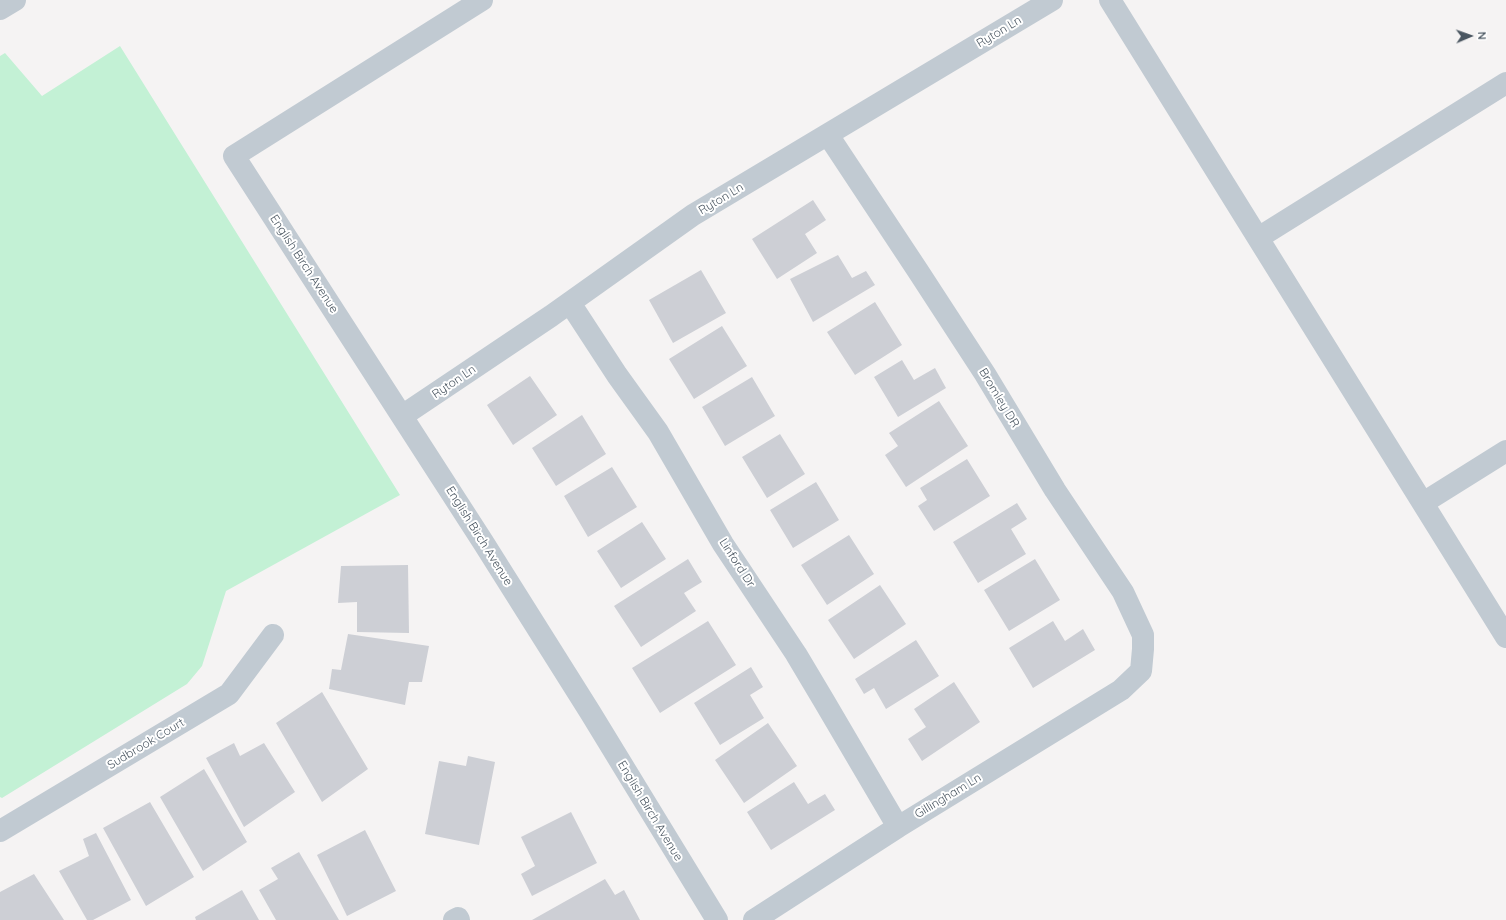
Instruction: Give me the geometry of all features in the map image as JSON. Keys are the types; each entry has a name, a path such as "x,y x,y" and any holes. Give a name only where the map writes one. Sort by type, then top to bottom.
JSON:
{"street":[{"path":"0,9 15,0"},
{"name":"English Birch Avenue","path":"482,0 234,156 586,705 717,920"},
{"name":"Ryton Ln","path":"402,416 570,303 693,215 1052,0"},
{"path":"1110,0 1506,637"},
{"path":"1258,238 1506,83"},
{"name":"Bromley DR","path":"828,135 985,374 1055,490 1123,592 1142,635 1144,649 1140,671"},
{"name":"Linford Dr","path":"570,303 658,432 724,544 816,688 898,827"},
{"path":"1423,503 1506,451"},
{"name":"Sudbrook Court","path":"0,831 229,694 273,635"},
{"name":"Gillingham Ln","path":"754,920 898,827 1121,690 1140,671"}],"green space":[{"path":"120,46 400,495 226,591 202,666 187,684 2,798 0,797 0,56 5,53 42,96"}],"building":[{"path":"813,200 826,220 805,234 817,253 777,279 752,239"},
{"path":"838,255 852,278 866,271 875,285 813,322 790,279"},
{"path":"701,270 726,313 673,343 649,300"},
{"path":"875,302 902,345 855,375 827,332"},
{"path":"722,326 747,366 694,399 669,359"},
{"path":"902,360 914,380 935,368 946,388 898,417 874,377"},
{"path":"530,376 557,415 513,445 487,405"},
{"path":"752,377 775,416 725,446 702,407"},
{"path":"939,401 968,446 906,487 885,455 898,446 889,433"},
{"path":"582,415 606,454 556,486 532,448"},
{"path":"780,434 805,474 767,498 742,457"},
{"path":"967,459 990,496 934,531 918,506 927,500 920,488"},
{"path":"612,467 637,507 588,537 564,496"},
{"path":"816,482 839,520 793,548 770,510"},
{"path":"1017,503 1027,519 1011,529 1026,554 978,583 953,542"},
{"path":"642,522 666,559 621,588 597,551"},
{"path":"849,535 874,574 827,605 801,565"},
{"path":"688,559 702,582 684,593 696,611 641,647 614,606"},
{"path":"1035,559 1060,600 1009,631 984,590"},
{"path":"408,565 409,633 357,632 357,602 338,603 341,566"},
{"path":"880,585 906,624 854,659 828,620"},
{"path":"708,621 736,665 660,713 632,668"},
{"path":"1053,621 1065,641 1083,629 1095,650 1033,688 1009,648"},
{"path":"348,634 429,646 422,682 409,682 405,705 329,689 332,669 341,670"},
{"path":"916,640 939,676 886,709 874,688 864,694 855,679"},
{"path":"751,667 763,687 750,695 764,718 720,745 694,703"},
{"path":"954,682 980,722 922,761 908,739 926,727 914,709"},
{"path":"322,692 368,769 322,802 276,723"},
{"path":"768,723 797,766 744,803 715,760"},
{"path":"234,743 240,756 264,743 295,792 244,827 206,758"},
{"path":"468,756 495,762 479,845 425,834 439,761 466,766"},
{"path":"204,769 247,842 203,871 160,797"},
{"path":"794,782 808,804 825,794 835,810 771,850 747,812"},
{"path":"150,802 194,877 146,906 103,828"},
{"path":"571,812 597,863 532,896 521,874 535,866 521,837"},
{"path":"365,830 396,891 347,916 317,855"},
{"path":"96,833 131,900 93,920 87,920 59,871 89,856 83,839"},
{"path":"299,852 339,920 276,920 259,890 278,879 271,868"},
{"path":"34,874 64,920 0,920 0,892"},
{"path":"605,879 615,895 624,890 640,920 532,920"},
{"path":"242,890 259,920 196,920 195,917"}]}
